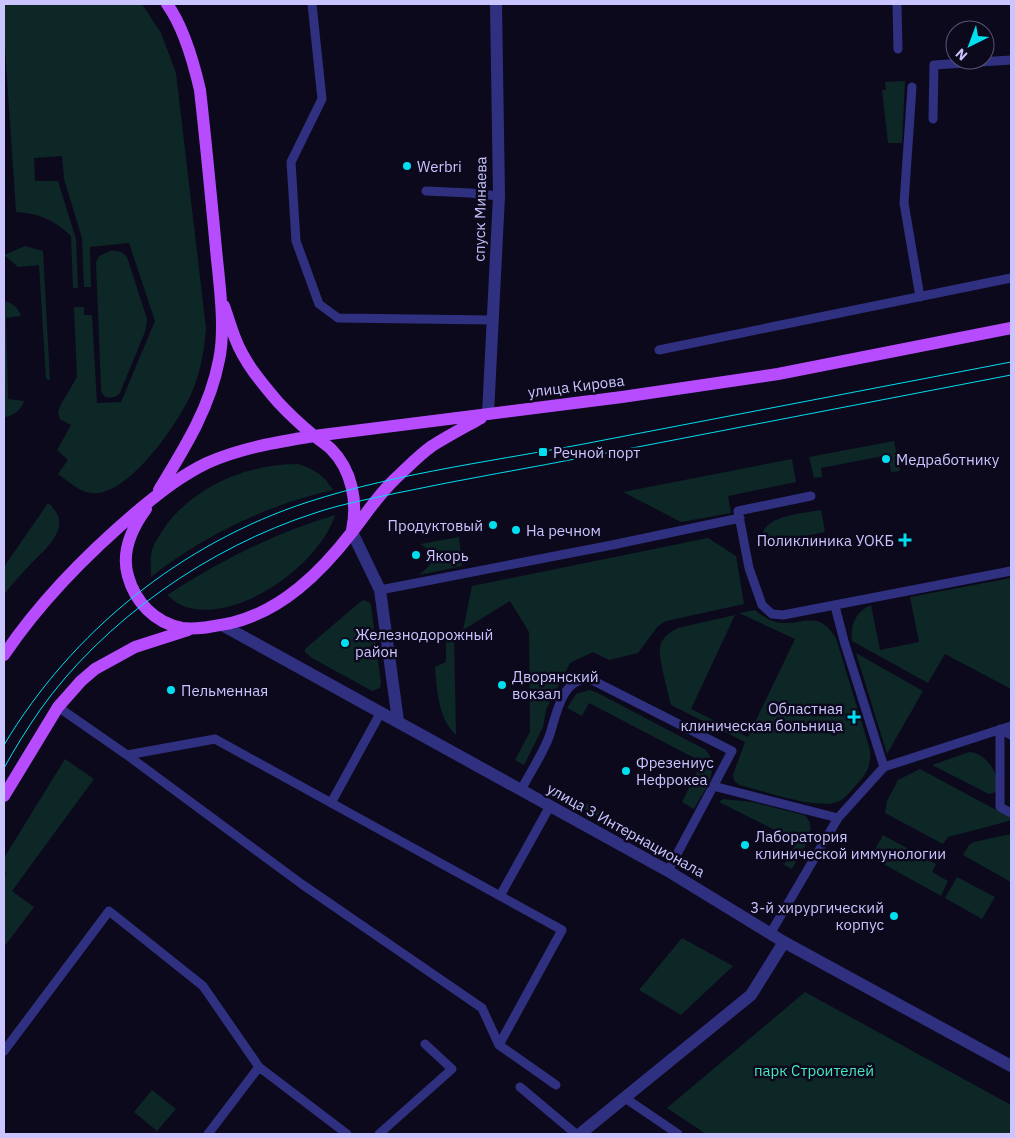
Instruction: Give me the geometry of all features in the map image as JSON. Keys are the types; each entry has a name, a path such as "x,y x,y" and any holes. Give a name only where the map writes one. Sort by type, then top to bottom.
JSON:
{"main road":[{"path":"167,4 187,45 200,90 220,294 220,358 210,396 184,452 141,515 132,534 126,552 126,568 136,595 148,611 171,626 191,629"},
{"path":"220,294 235,339 250,366 278,402 314,436 331,449 344,465 354,503 355,515 352,532"},
{"name":"улица Кирова","path":"155,497 186,474 235,452 265,444 778,374 1011,328"},
{"path":"4,796 58,706 95,669 141,644 191,629 222,625 241,620 263,612 292,594 314,575 394,480 430,447 488,414"},
{"path":"4,655 18,634 58,588 112,532 155,497"}],"street":[{"name":"спуск Минаева","path":"488,414 499,196 496,4"},
{"path":"352,532 380,590 398,721"},
{"name":"улица 3 Интернационала","path":"222,625 668,871 784,942 1011,1066"},
{"path":"580,1134 751,995 784,942"}],"lane":[{"path":"312,4 322,98 291,162 296,241 319,304 338,318 493,320"},
{"path":"896,4 898,48"},
{"path":"933,119 934,65 1011,60"},
{"path":"912,87 904,202 920,297"},
{"path":"426,191 499,196"},
{"path":"659,350 1011,278"},
{"path":"811,496 738,511 749,568 765,608 772,614 783,615 836,606 1011,572"},
{"path":"380,590 740,518"},
{"path":"836,606 844,641 884,768"},
{"path":"522,790 548,738 554,715 566,692 576,680 584,678 590,679 732,751 668,871"},
{"path":"58,706 303,885 482,1008 499,1045 556,1086"},
{"path":"331,803 381,712"},
{"path":"770,934 838,818 884,768 1011,726"},
{"path":"1000,729 1011,735"},
{"path":"1000,729 1000,807 1011,813"},
{"path":"127,755 215,739 562,930 499,1045"},
{"path":"713,786 838,818"},
{"path":"500,896 550,806"},
{"path":"4,1051 109,911 203,986 259,1067 347,1134"},
{"path":"379,1134 452,1068 424,1044"},
{"path":"208,1134 259,1067"},
{"path":"520,1087 576,1134"},
{"path":"625,1098 678,1134"}],"green space":[{"path":"4,4 142,4 161,33 176,73 206,328 203,353 192,392 164,438 136,471 121,484 105,491 86,492 58,474 68,460 57,450 71,425 60,419 58,413 77,377 74,307 84,307 84,315 92,315 97,403 121,402 155,321 129,243 90,247 91,287 84,287 82,238 64,179 62,156 34,158 35,181 58,181 76,239 78,288 73,288 71,236 46,218 16,212 4,33"},
{"path":"905,81 902,143 888,143 882,90 886,90 885,82"},
{"path":"25,246 43,251 50,380 46,379 39,265 18,267 4,255"},
{"path":"110,251 119,251 127,257 147,319 146,329 120,393 115,397 109,398 105,397 101,392 96,262 99,256"},
{"path":"4,301 15,306 21,316 6,318 8,399 24,401 17,412 4,417"},
{"path":"894,441 900,471 891,472 888,455 821,468 822,477 814,478 809,457"},
{"path":"792,459 796,482 728,496 731,513 681,522 623,492"},
{"path":"298,464 318,473 333,490 284,504 237,523 193,548 151,577 151,553 155,543 167,524 194,498 209,487 243,472 280,465"},
{"path":"48,503 56,512 59,520 59,529 49,545 19,576 4,595 4,567"},
{"path":"821,510 825,532 765,544 763,532 772,522 780,518"},
{"path":"335,515 326,534 313,552 295,570 275,585 252,598 230,606 207,610 183,606 167,595 227,559 269,539"},
{"path":"459,537 462,566 419,575 429,566 432,560 429,550 420,544"},
{"path":"708,538 736,556 744,604 666,621 658,626 638,653 609,660 593,652 570,663 546,710 543,727 524,765 515,760 530,732 529,632 510,601 463,630 472,586"},
{"path":"1011,578 1011,689 945,654 928,683 852,641 852,629 855,619 861,611 871,605 880,650 919,642 910,597"},
{"path":"364,600 370,603 371,606 381,683 380,688 372,691 312,658 305,652 305,649"},
{"path":"755,610 776,622 793,623 815,620 829,628 836,638 870,750 868,769 848,794 837,802 828,804 803,801 739,785 734,780 733,775 745,742 671,705 660,658 660,647 664,638 678,628 735,615 691,709 748,737 795,639 739,613"},
{"path":"446,634 454,635 456,735 445,720 442,712 435,667 446,662"},
{"path":"856,653 923,691 887,754"},
{"path":"589,690 706,750 710,757 712,772 710,780 694,809 682,802 702,762 589,703 582,716 567,708 576,694"},
{"path":"969,752 983,757 991,765 997,780 996,792 989,794 932,765"},
{"path":"65,759 94,779 12,891 34,907 4,947 4,877 6,873 4,871 4,858"},
{"path":"920,769 1011,818 1009,821 948,837 943,844 885,813 887,801 898,780"},
{"path":"559,789 658,842 656,847 557,795"},
{"path":"723,799 752,802 804,815 809,820 810,834 804,849 792,869 784,865 797,841 719,802"},
{"path":"1011,834 1011,882 963,855 969,845 974,842"},
{"path":"883,835 936,864 932,872 948,881 941,896 871,857"},
{"path":"957,877 995,897 982,919 945,898"},
{"path":"682,938 733,966 681,1015 639,990"},
{"name":"парк Строителей","path":"805,992 1011,1105 1011,1134 706,1134 667,1108"},
{"path":"152,1090 176,1109 157,1131 134,1112"}],"tram line":[{"path":"4,745 31,704 62,665 97,629 134,596 174,567 217,541 262,520 308,502 379,482 452,467 599,441 1011,362"},
{"path":"4,768 40,710 66,677 95,646 127,617 162,590 198,567 236,545 275,528 335,507 397,493 1011,375"}],"place":[{"name":"Werbri","path":"407,166"},
{"name":"Речной порт","path":"543,452"},
{"name":"Медработнику","path":"886,459"},
{"name":"Продуктовый","path":"493,525"},
{"name":"На речном","path":"516,530"},
{"name":"Поликлиника УОКБ","path":"905,540"},
{"name":"Якорь","path":"416,555"},
{"name":"Железнодорожный район","path":"345,643"},
{"name":"Дворянский вокзал","path":"502,685"},
{"name":"Пельменная","path":"171,690"},
{"name":"Областная клиническая больница","path":"854,717"},
{"name":"Фрезениус Нефрокеа","path":"626,771"},
{"name":"Лаборатория клинической иммунологии","path":"745,845"},
{"name":"3-й хирургический корпус","path":"894,916"}]}
